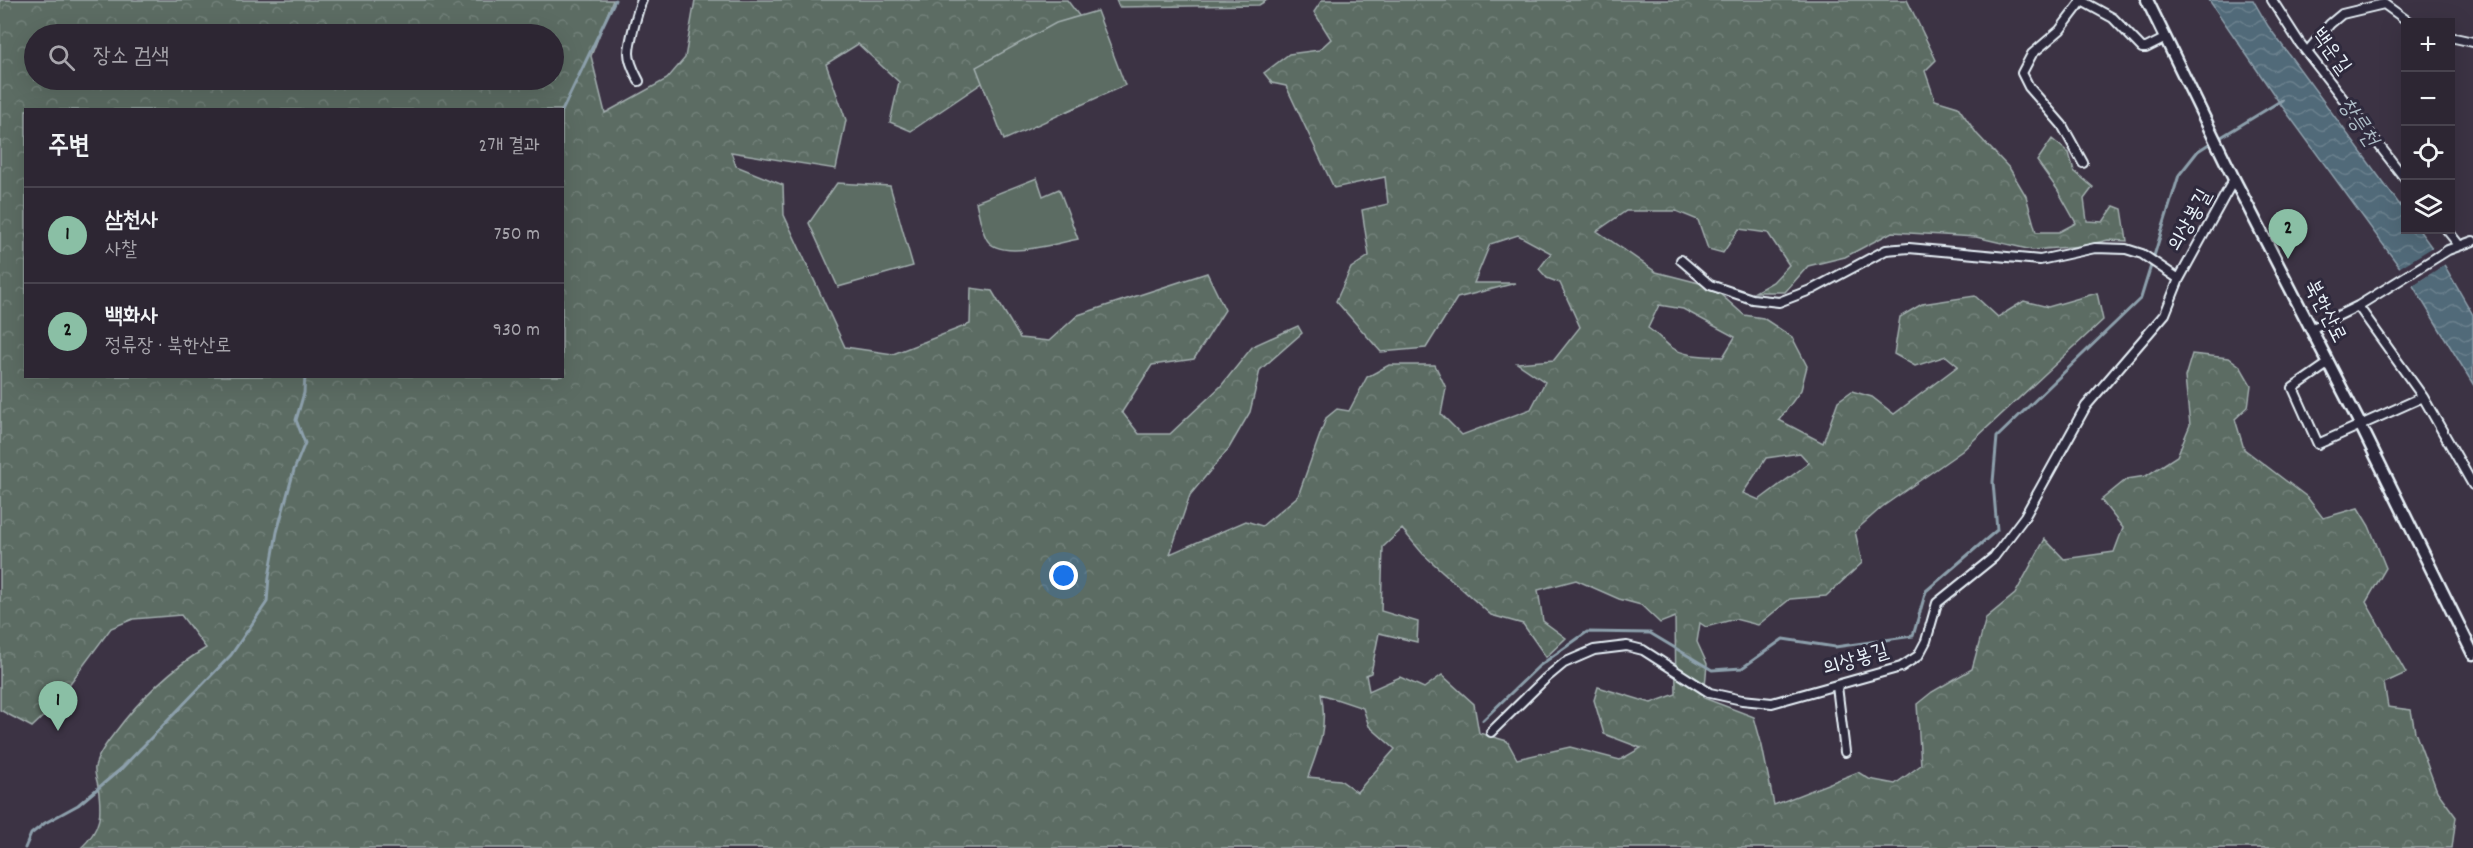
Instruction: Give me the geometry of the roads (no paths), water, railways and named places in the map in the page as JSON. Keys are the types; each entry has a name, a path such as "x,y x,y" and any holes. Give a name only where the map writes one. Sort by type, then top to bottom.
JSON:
{"main road":[{"path":"2147,0 2166,38"},
{"name":"북한산로","path":"2166,38 2234,179 2361,426 2473,654"}],"street":[{"path":"639,81 631,66 629,53 642,0"},
{"name":"백운길","path":"2272,0 2307,52 2401,174"},
{"path":"2083,163 2062,125 2029,87 2022,72 2032,54 2060,30 2081,1 2112,18 2142,48 2166,38"},
{"path":"2307,52 2330,24 2342,14 2384,4 2403,18"},
{"path":"2455,39 2473,42"},
{"name":"의상봉길","path":"1491,732 1555,670 1564,663 1594,650 1627,646 1643,650 1710,693 1772,704 1901,667 1918,656 1926,641 1937,603 1994,557 2025,516 2086,406 2165,314 2179,279 2234,179"},
{"path":"2450,234 2459,245"},
{"path":"2311,328 2358,306 2448,250 2473,241"},
{"name":"의상봉길","path":"1681,260 1710,285 1752,299 1779,302 1813,289 1887,250 1909,248 2040,260 2095,248 2126,249 2142,254 2179,279"},
{"name":"북한산로","path":"2358,306 2423,397 2473,485"},
{"path":"2329,363 2293,388 2318,444 2423,397"},
{"path":"1837,686 1845,752"}],"water":[{"path":"2209,0 2253,0 2268,26 2401,207 2401,234 2422,234 2443,263 2473,315 2473,384 2412,284 2279,102"}],"waterway":[{"path":"563,108 615,0"},
{"path":"2218,139 2282,100"},
{"path":"1483,720 1539,666 1587,632 1650,633 1712,670 1742,668 1783,639 1835,647 1913,636 1926,591 1997,530 1993,482 1997,437 2141,298 2179,175 2198,151 2212,142"},
{"path":"25,848 31,834 45,823 78,805 122,768 231,655 267,602 277,532 294,470 305,443 296,420 304,393 305,378"}],"place":[{"name":"백화사","path":"2288,259"},
{"name":"삼천사","path":"58,731"}],"water label":[{"name":"창릉천","path":"2357,123"}]}
